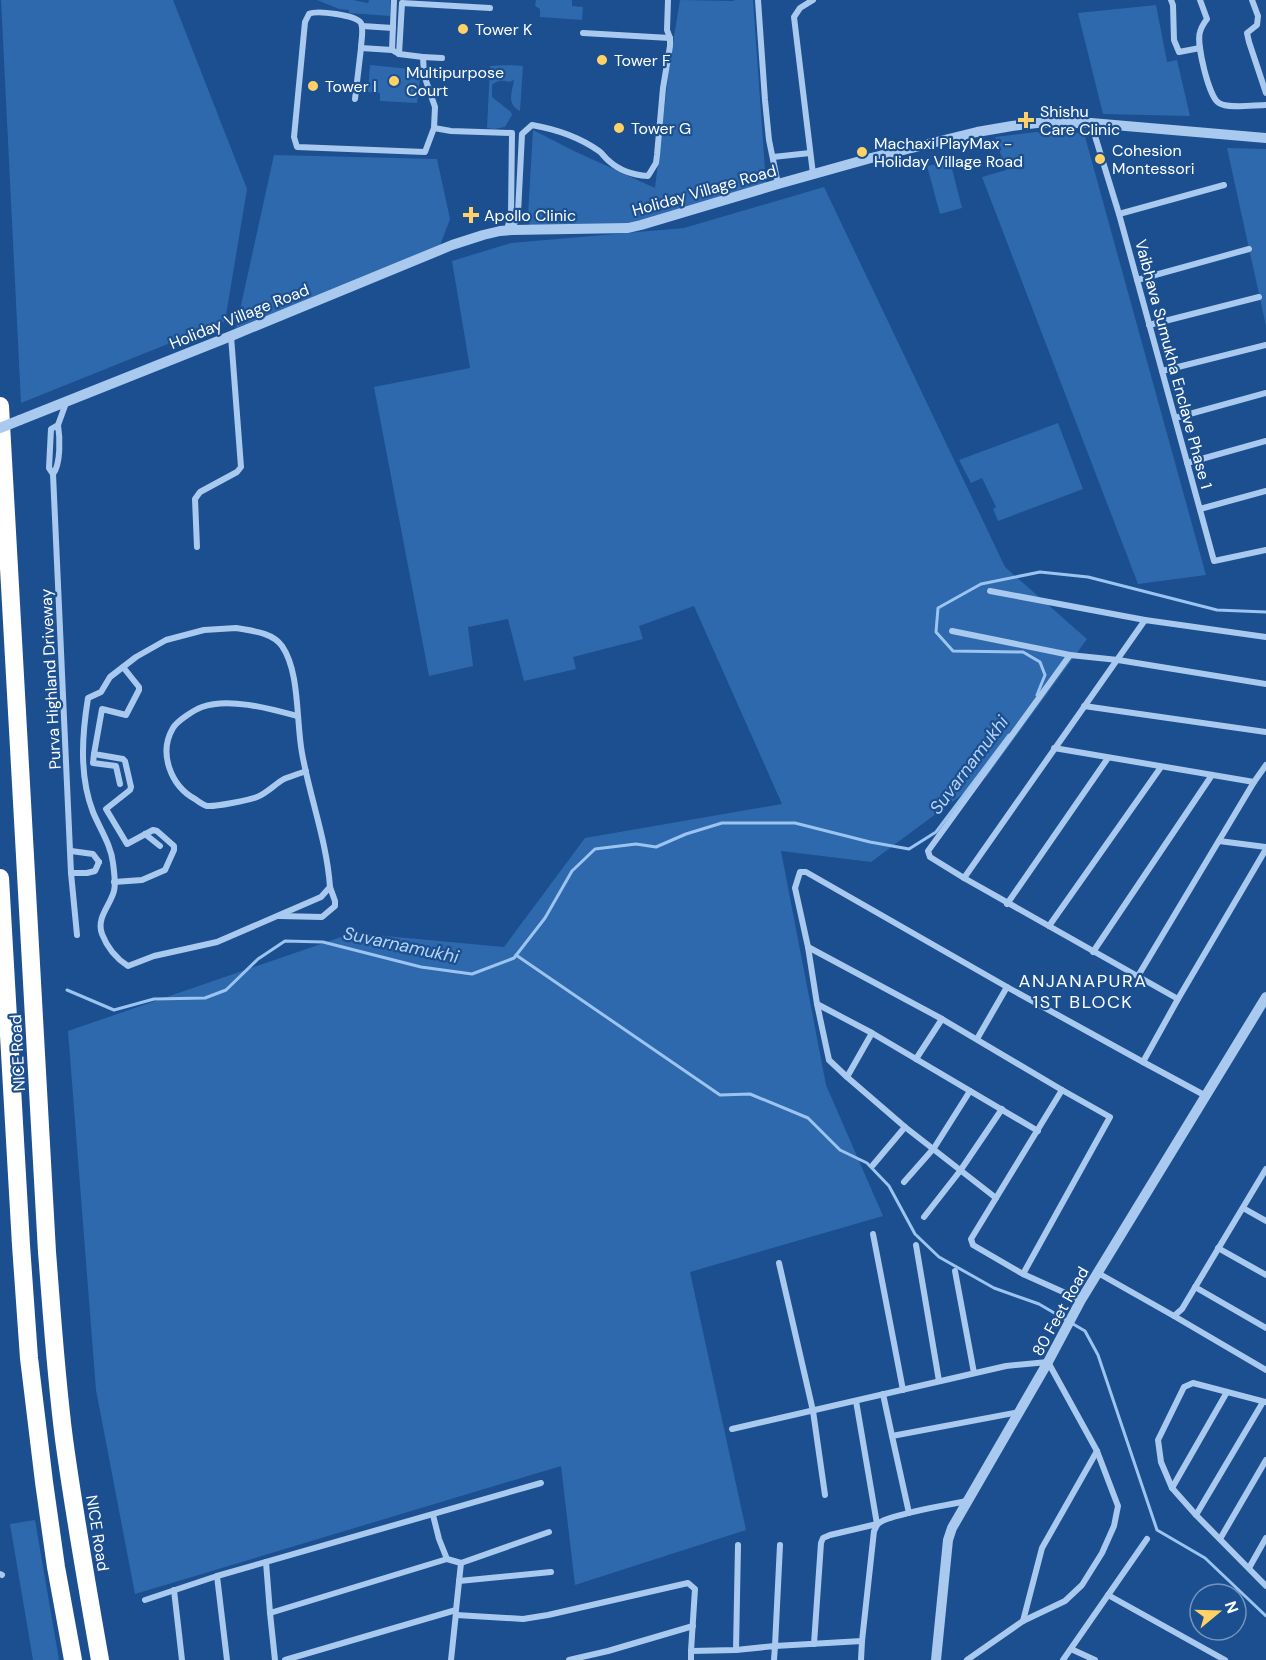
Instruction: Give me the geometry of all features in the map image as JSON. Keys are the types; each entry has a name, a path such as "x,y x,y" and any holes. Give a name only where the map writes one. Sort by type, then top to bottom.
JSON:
{"highway":[{"name":"NICE Road","path":"0,406 47,1252 54,1340 64,1438 100,1660"},
{"name":"NICE Road","path":"0,878 29,1359 50,1524 73,1660"}],"street":[{"path":"392,50 394,0"},
{"path":"509,230 518,213 522,134 532,125 552,129 578,139 599,151 624,171 648,176 656,163 663,88 670,46 667,30 668,0"},
{"path":"758,0 765,100 778,184"},
{"path":"813,0 800,8 794,17 813,174"},
{"path":"1170,0 1173,4 1174,40 1179,52 1200,48"},
{"path":"1200,0 1206,19 1199,33 1200,48 1212,95 1216,102 1224,105 1266,105"},
{"path":"1252,0 1258,16 1257,25 1247,33 1266,93"},
{"path":"399,54 402,3 490,8"},
{"path":"355,99 361,48 362,26 359,20 315,11 309,14 305,22 296,115 294,138 297,147 425,152 434,128 435,107 424,75 423,57"},
{"path":"362,26 393,28"},
{"path":"584,33 670,38"},
{"path":"361,48 392,50 399,54 442,58"},
{"name":"Holiday Village Road","path":"0,428 452,245 483,235 509,230 627,228 871,158 977,132 1037,123 1091,123 1266,138"},
{"name":"Vaibhava Sumukha Enclave Phase 1","path":"1091,123 1119,214 1214,561 1266,550"},
{"path":"434,128 451,131 512,133 509,230"},
{"path":"773,157 810,153"},
{"path":"1119,214 1224,185"},
{"path":"1137,280 1249,249"},
{"path":"1149,325 1259,297"},
{"path":"197,547 195,499 197,495 237,472 241,466 231,336"},
{"path":"1162,371 1266,345"},
{"path":"1174,418 1266,393"},
{"name":"Purva Highland Driveway","path":"66,402 58,425 60,434 57,468 53,474 76,935"},
{"path":"1187,463 1266,441"},
{"path":"1200,509 1266,491"},
{"path":"990,591 1145,620 1266,637"},
{"path":"964,878 1145,620"},
{"name":"Purva Highland Driveway","path":"236,628 268,635 281,644 292,665 301,751 328,865 330,887 321,897 217,942 154,956 128,966 112,952 101,933 102,914 114,891 113,861 87,795 83,760 88,698 102,692 110,678 123,667 165,640 204,630 236,628"},
{"path":"952,631 1070,655 1118,660 1266,684"},
{"path":"1070,655 928,851 930,857 1007,904 1178,999"},
{"path":"120,784 116,766 93,763 102,709 126,715 139,690 123,667"},
{"path":"297,716 260,706 225,703 203,707 177,722 172,730 167,747 168,764 174,781 186,795 207,806 257,797 284,779 306,771"},
{"path":"1084,706 1266,732"},
{"path":"1054,748 1254,782"},
{"path":"94,754 125,761 130,790 106,809 127,844 153,830 174,846 165,870 142,880 114,882"},
{"path":"1007,904 1108,758"},
{"path":"1138,976 1266,765"},
{"path":"1049,926 1161,767"},
{"path":"1093,952 1212,775"},
{"path":"144,834 160,846"},
{"path":"1143,1062 1266,848 1219,841"},
{"path":"71,851 93,854 99,862"},
{"path":"99,862 113,861"},
{"path":"72,873 94,871 99,862"},
{"path":"996,1198 960,1171 829,1060 795,888 800,872 806,872 1007,987 1206,1096"},
{"path":"275,916 322,917 335,906 330,887"},
{"path":"808,947 942,1019 1110,1117 1023,1274"},
{"path":"977,1039 1007,987"},
{"name":"80 Feet Road","path":"936,1660 948,1540 952,1528 1020,1412 1081,1300 1266,997"},
{"path":"817,1004 872,1033 1038,1131"},
{"path":"916,1059 942,1019"},
{"path":"847,1077 872,1033"},
{"path":"1062,1090 971,1239 973,1245 1023,1274 1081,1300"},
{"path":"904,1182 934,1148 970,1091"},
{"path":"924,1217 960,1171 1002,1109"},
{"path":"873,1165 906,1126"},
{"path":"1174,1316 1182,1309 1266,1169"},
{"path":"1243,1208 1266,1221"},
{"path":"873,1234 903,1390"},
{"path":"916,1245 939,1381"},
{"path":"1218,1248 1266,1275"},
{"path":"779,1263 813,1411 825,1495"},
{"path":"955,1271 974,1373"},
{"path":"1098,1273 1266,1370"},
{"path":"1195,1287 1266,1328"},
{"path":"732,1429 1006,1366 1048,1362 1097,1451 1119,1506 1114,1526 1102,1553 1082,1585 1065,1601 1023,1621 967,1660"},
{"path":"1196,1515 1264,1402 1193,1383 1184,1387 1158,1440 1161,1462 1172,1488 1196,1515 1266,1586"},
{"path":"1172,1488 1227,1392"},
{"path":"882,1394 909,1513"},
{"path":"856,1401 877,1524 874,1531 861,1660"},
{"path":"892,1436 1020,1412"},
{"path":"1023,1621 1042,1548 1097,1451"},
{"path":"1220,1539 1266,1460"},
{"path":"145,1600 217,1576 541,1483"},
{"path":"814,1644 821,1543 824,1538 909,1513 967,1501"},
{"path":"433,1515 447,1559"},
{"path":"270,1613 447,1559 461,1563 549,1532"},
{"path":"1249,1568 1266,1538"},
{"path":"1063,1660 1148,1539"},
{"path":"736,1650 738,1545"},
{"path":"774,1660 780,1545"},
{"path":"266,1563 275,1660"},
{"path":"452,1660 461,1563"},
{"path":"459,1581 551,1572"},
{"path":"217,1576 227,1660"},
{"path":"285,1660 456,1612 523,1619 688,1583 695,1588 691,1660"},
{"path":"174,1590 182,1660"},
{"path":"1108,1595 1225,1660"},
{"path":"569,1660 693,1626"},
{"path":"692,1651 862,1641"},
{"path":"1071,1649 1095,1660"}],"shaded area":[{"path":"1,0 173,0 247,189 225,321 21,403"},
{"path":"317,0 353,0 368,3 369,0 390,0 390,16 349,13 349,10 339,9"},
{"path":"536,0 572,0 572,6 583,7 582,20 540,17 540,9 535,6"},
{"path":"680,0 753,0 766,184 657,222 530,227 528,215 533,130 655,188 670,61"},
{"path":"1156,5 1167,62 1177,60 1190,116 1103,114 1078,13"},
{"name":"Multipurpose Court","path":"370,65 421,70 417,103 380,101 380,93 368,92"},
{"path":"490,66 523,66 520,111 511,101 514,80 496,82 492,85 492,97 512,115 505,127 487,128"},
{"path":"1035,132 1084,133 1206,575 1138,584 982,177 1006,170 995,137"},
{"path":"1227,148 1266,149 1266,326"},
{"path":"274,155 437,159 450,219 439,248 236,328"},
{"path":"950,161 962,208 940,214 927,166"},
{"path":"824,187 1005,567 1087,639 987,776 871,862 781,851 826,1085 883,1216 690,1272 746,1530 575,1585 561,1466 135,1594 96,1390 68,1031 353,933 504,947 585,838 782,804 694,606 639,626 643,639 573,657 576,669 524,681 508,619 468,627 473,666 429,676 374,387 470,368 452,261 511,243 684,228"},
{"path":"1058,423 1083,489 998,521 993,509 996,507 982,478 971,483 959,460"},
{"path":"35,1520 59,1660 33,1660 10,1524"}],"waterway":[{"name":"Suvarnamukhi","path":"1037,695 1045,675 1040,662 1023,652 953,651 936,632 938,608 981,584 1040,572 1088,577 1217,610 1266,612"},
{"name":"Suvarnamukhi","path":"67,990 114,1010 154,999 205,998 226,990 258,959 285,941 323,942 421,967 472,974 514,958 545,918 572,871 595,849 636,844 656,847 686,834 722,823 795,823 870,842 909,849 936,832 1009,735"},
{"path":"516,955 720,1095 750,1094 808,1118 840,1150 867,1163 889,1186 915,1234 939,1257 994,1288 1039,1304 1085,1331 1098,1355 1157,1530 1205,1558 1266,1616"}],"place":[{"name":"Tower K","path":"463,29"},
{"name":"Tower F","path":"602,60"},
{"name":"Multipurpose Court","path":"394,81"},
{"name":"Tower I","path":"313,86"},
{"name":"Shishu Care Clinic","path":"1026,120"},
{"name":"Tower G","path":"619,128"},
{"name":"Machaxi PlayMax - Holiday Village Road","path":"862,152"},
{"name":"Cohesion Montessori","path":"1100,159"},
{"name":"Apollo Clinic","path":"471,215"}],"district":[{"name":"ANJANAPURA 1ST BLOCK","path":"1083,991"}]}
